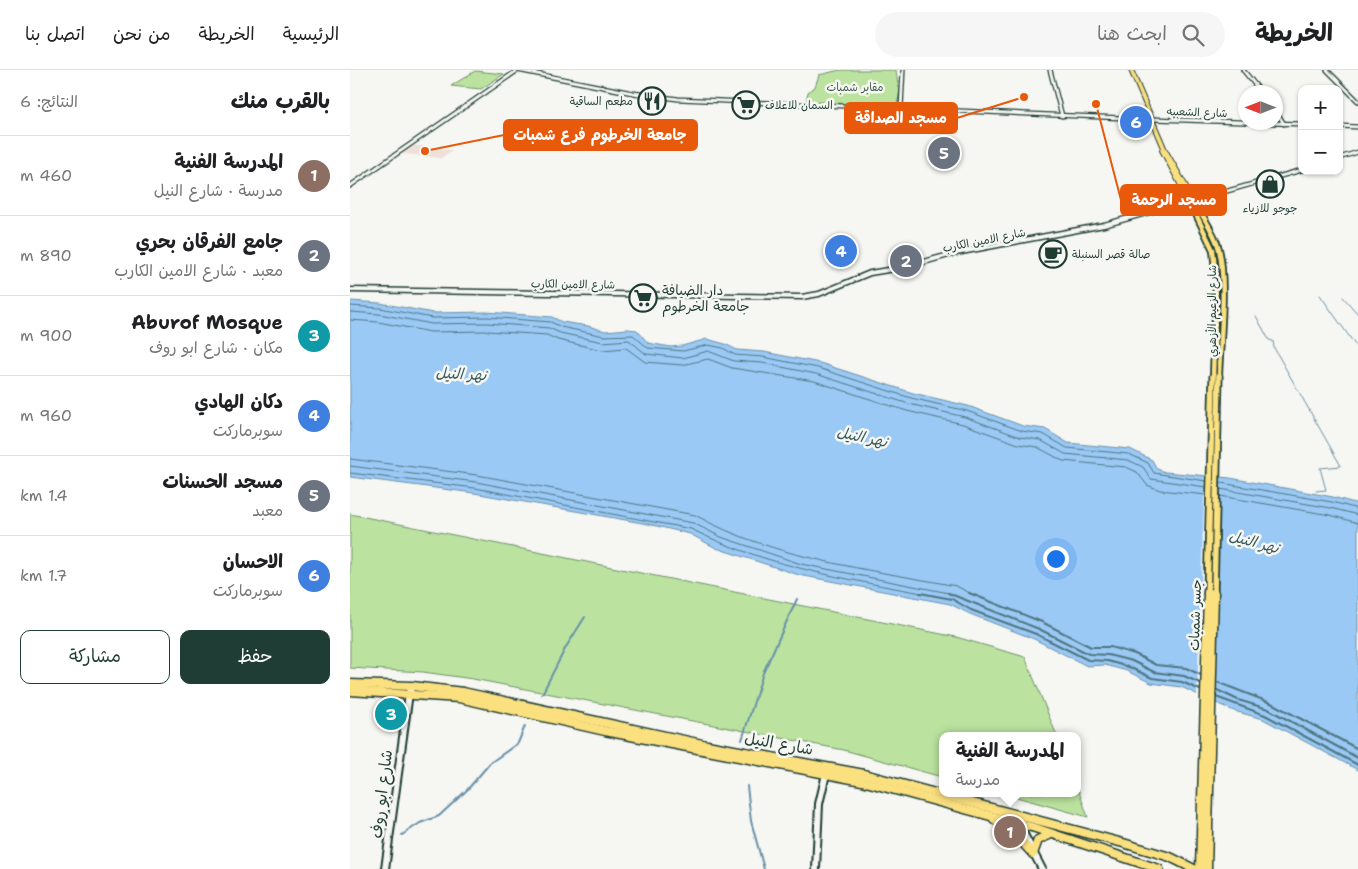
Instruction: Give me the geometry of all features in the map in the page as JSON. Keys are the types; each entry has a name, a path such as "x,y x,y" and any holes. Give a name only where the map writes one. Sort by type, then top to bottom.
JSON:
{"main road":[{"name":"شارع الزعيم الأزهري","path":"1129,70 1150,119 1214,236 1220,257 1222,281 1218,362"},
{"name":"شارع الزعيم الأزهري","path":"1193,199 1196,211 1208,236 1215,263 1218,362"},
{"path":"1177,204 1193,199"},
{"path":"1177,204 1188,206 1196,211"},
{"name":"جسر شمبات","path":"1200,869 1218,362"},
{"name":"جسر شمبات","path":"1207,869 1218,362"},
{"name":"شارع النيل","path":"350,684 481,695 707,744 829,766 939,792"},
{"name":"شارع النيل","path":"350,691 410,690 476,701 605,732 826,774 905,792 1018,823 1159,869"},
{"name":"شارع النيل","path":"956,797 1170,857 1194,869"},
{"path":"990,816 1014,833 1033,854"},
{"path":"1033,854 1036,841 1041,836 1054,834"}],"street":[{"path":"350,186 517,70"},
{"name":"شارع الشعبيه","path":"517,70 673,99 1298,124"},
{"path":"901,109 903,70"},
{"path":"1050,70 1062,116"},
{"path":"1243,70 1255,85"},
{"path":"1328,70 1358,101"},
{"path":"1343,126 1358,127"},
{"path":"1343,158 1358,153"},
{"name":"شارع الامين الكارب","path":"350,290 802,297 818,294 870,273 906,267 956,253 1088,229 1298,170"},
{"name":"شارع ابو روف","path":"385,869 410,690"},
{"path":"816,869 819,804 826,774"},
{"path":"1016,813 1018,823 1042,869"}],"shaded area":[{"path":"409,145 452,150 441,158 397,153"}],"green space":[{"name":"مقابر شمبات","path":"840,70 896,70 900,89 897,106 806,102 808,92 815,87 819,75"},
{"path":"475,71 504,74 481,89 451,86"},
{"path":"350,514 956,637 1025,657 1055,732 939,732 939,776 844,750 473,679 423,672 350,668"},
{"path":"1016,797 1081,797 1088,817"}],"water":[{"name":"نهر النيل","path":"350,301 380,303 433,313 487,312 552,317 562,322 605,331 637,330 648,343 671,347 707,339 725,344 737,350 764,352 820,363 913,393 968,406 1023,426 1045,429 1068,443 1130,449 1152,460 1157,469 1165,472 1230,478 1333,497 1358,504 1358,770 1263,719 1234,711 1181,687 1151,683 1127,671 1105,665 1087,666 1034,639 970,614 950,604 799,575 716,548 690,534 648,524 474,493 350,477"}],"pier":[{"path":"1205,473 1220,475 1216,705 1197,697"}],"waterway":[{"path":"897,106 901,90"},
{"path":"1320,295 1358,349"},
{"path":"1343,297 1358,314"},
{"path":"1256,316 1269,340 1273,341 1274,348 1341,466 1320,468 1326,490 1316,491"},
{"path":"742,740 763,673 797,599"},
{"path":"542,694 566,647 585,617"},
{"path":"402,835 420,823 439,816 468,789 490,763 518,743 525,726"},
{"path":"747,786 751,821 764,869"}],"place":[{"name":"مسجد الصداقة","path":"1024,97"},
{"name":"مطعم الساقية","path":"652,101"},
{"name":"مسجد الرحمة","path":"1096,104"},
{"name":"السمان للاعلاف","path":"746,105"},
{"name":"الاحسان","path":"1136,122"},
{"name":"جامعة الخرطوم فرع شمبات","path":"425,151"},
{"name":"مسجد الحسنات","path":"944,153"},
{"name":"جوجو للازياء","path":"1270,184"},
{"name":"دكان الهادي","path":"841,251"},
{"name":"صالة قصر السنبلة","path":"1053,254"},
{"name":"جامع الفرقان بحري","path":"906,261"},
{"name":"دار الضيافة جامعة الخرطوم","path":"643,298"},
{"name":"Aburof Mosque","path":"391,714"},
{"name":"المدرسة الفنية","path":"1010,832"}]}
